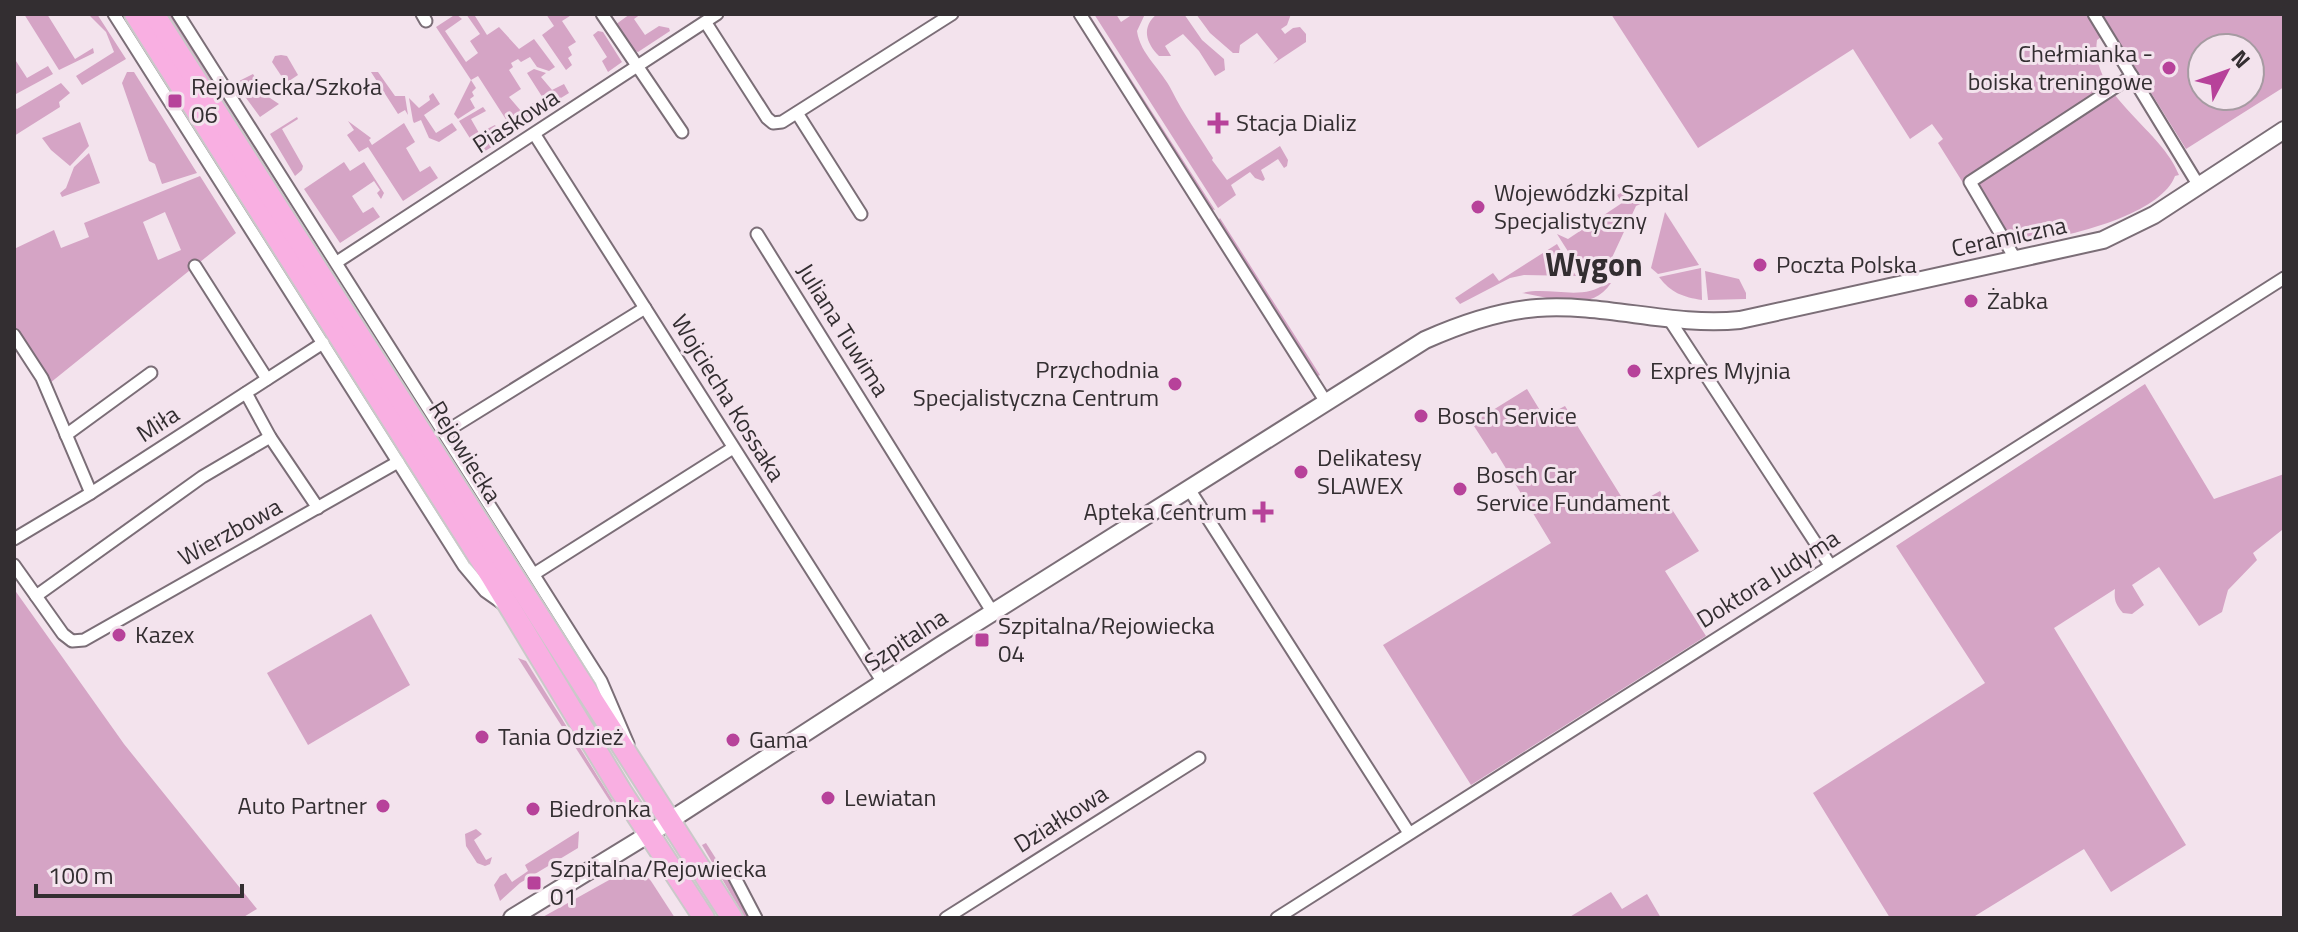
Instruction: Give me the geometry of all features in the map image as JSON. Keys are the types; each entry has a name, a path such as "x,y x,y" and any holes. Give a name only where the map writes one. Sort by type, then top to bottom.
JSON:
{"highway":[{"name":"Rejowiecka","path":"135,14 704,918"},
{"name":"Rejowiecka","path":"154,14 732,918"}],"street":[{"name":"Rejowiecka","path":"114,14 224,192 464,566 485,591 511,608"},
{"path":"178,14 601,681 622,725 635,767"},
{"path":"602,14 682,132"},
{"name":"Piaskowa","path":"337,262 717,14"},
{"path":"706,23 773,123 782,122 797,113 952,14"},
{"path":"1080,14 1326,402"},
{"path":"2094,14 2199,186"},
{"path":"2016,260 1970,182 2132,76"},
{"path":"797,113 861,214"},
{"name":"Ceramiczna","path":"1669,319 1740,320 2089,244 2121,233 2284,130"},
{"name":"Wojciecha Kossaka","path":"535,135 884,684"},
{"name":"Juliana Tuwima","path":"757,234 993,613"},
{"path":"195,266 267,379"},
{"name":"Doktora Judyma","path":"1277,918 2284,278"},
{"path":"445,432 645,308"},
{"name":"Szpitalna","path":"512,918 1425,340 1453,327 1511,311 1540,308 1669,319"},
{"path":"1669,319 1830,565"},
{"path":"14,335 42,378 91,493"},
{"name":"Miła","path":"14,539 323,343"},
{"path":"66,435 151,373"},
{"path":"246,393 270,437 318,508"},
{"path":"14,565 36,596 202,477 270,437"},
{"path":"534,574 733,448"},
{"name":"Wierzbowa","path":"36,596 63,634 72,641 84,640 398,462"},
{"path":"1189,489 1409,833"},
{"name":"Działkowa","path":"946,918 1199,758"},
{"path":"733,874 756,918"}],"shaded area":[{"path":"24,14 47,14 75,59 93,48 94,53 59,70"},
{"path":"88,14 97,14 126,59 82,85 76,76 114,52 106,32"},
{"path":"163,14 172,14 552,611 525,584"},
{"path":"456,14 462,19 445,31 466,62 478,53 470,41 480,34 466,14 477,14 475,16 487,35 499,27 519,49 534,39 555,67 549,71 537,67 530,57 511,63 513,67 509,70 521,89 509,97 521,111 535,102 543,114 514,132 478,76 471,80 436,27"},
{"path":"546,14 573,14 562,21 576,42 568,47 572,65 566,70 542,35 554,26"},
{"path":"630,14 641,14 634,19 645,35 659,26 670,31 638,52 630,49 615,25"},
{"path":"1094,14 1116,14 1121,22 1133,14 1145,14 1137,31 1142,47 1168,83 1212,160 1227,180 1280,146 1288,160 1287,166 1284,168 1278,159 1261,170 1263,181 1250,172 1231,185 1236,195 1218,208"},
{"path":"1157,14 1184,14 1202,40 1224,59 1225,70 1215,76 1199,51 1183,34 1165,46 1171,56 1159,56 1147,35 1149,24"},
{"path":"1196,14 1291,14 1287,25 1281,29 1285,34 1300,27 1306,34 1306,42 1273,64 1278,59 1257,33 1240,45 1239,53 1233,53 1210,33"},
{"path":"1611,14 2091,14 2104,35 2097,40 2097,60 2104,78 2170,158 2179,175 2155,199 2122,218 2038,241 2016,239 2002,245 1938,143 1943,139 1932,124 1910,139 1853,49 1698,148"},
{"name":"Chełmianka - boiska treningowe","path":"2102,14 2284,14 2284,87 2266,98 2266,32 2186,32 2186,112 2244,112 2186,149"},
{"path":"1091,17 1215,210 1211,209"},
{"path":"603,32 622,62 608,72 602,61 607,57 593,35"},
{"path":"275,56 287,56 298,75 286,83 272,62"},
{"path":"14,58 27,78 48,66 53,74 16,94"},
{"path":"534,69 546,73 541,77 552,90 564,84 569,93 548,106 527,73"},
{"path":"127,72 134,72 197,173 162,184 155,164 149,161 122,83"},
{"path":"371,72 378,72 395,96 405,96 408,115 405,110 398,114"},
{"path":"253,74 267,96 279,104 260,117 235,83"},
{"path":"471,80 476,88 470,99 475,108 458,119 454,114"},
{"path":"61,83 70,93 59,102 60,107 14,136 14,107 17,109"},
{"path":"433,93 440,104 424,115 436,133 452,123 457,130 439,142 429,138 421,120 414,123 409,98 419,108 430,100 429,96"},
{"path":"483,107 486,111 471,119 479,133 495,125 507,138 480,154 459,121"},
{"path":"185,115 207,140 484,582 465,561 183,117"},
{"path":"297,117 282,129 303,166 295,176 270,134"},
{"path":"348,121 371,138 372,145 404,123 415,142 406,148 420,172 430,166 438,178 403,201 368,147 359,152 347,135 354,130"},
{"path":"80,122 89,146 70,166 42,138"},
{"path":"89,153 100,183 62,197 60,193 66,188 74,167"},
{"path":"344,162 350,171 364,162 384,193 381,199 374,181 352,196 363,213 373,207 380,217 340,243 304,189"},
{"path":"200,176 236,233 50,383 14,326 14,249 54,230 61,248 89,237 84,223","holes":["165,212 181,250 158,260 143,222"]},
{"path":"1630,188 1641,191 1647,201 1636,206 1609,264 1600,265 1583,275 1557,234 1568,239 1622,203 1617,195"},
{"path":"1665,212 1699,265 1658,274 1651,268"},
{"path":"1220,218 1320,375 1218,221"},
{"path":"1557,244 1576,276 1524,275 1510,278 1460,304 1455,298 1493,273 1499,281"},
{"path":"1701,268 1702,300 1678,293 1659,277"},
{"path":"1705,271 1739,279 1746,299 1708,300"},
{"path":"1611,283 1602,293 1582,301 1570,302 1522,293 1587,292"},
{"path":"2145,384 2214,499 2284,474 2284,532 2282,530 2253,553 2257,560 2228,590 2222,612 2199,626 2159,567 2132,585 2144,605 2132,614 2123,613 2118,607 2115,589 2054,628 2186,845 2111,892 2084,849 1976,918 1890,918 1813,793 1985,683 1896,546"},
{"path":"1527,389 1544,417 1565,406 1629,509 1660,491 1699,551 1665,571 1706,636 1471,785 1383,645 1551,543 1496,452 1492,454 1472,423"},
{"path":"14,589 124,744 257,909 242,918 14,918"},
{"path":"371,614 410,685 308,745 267,673"},
{"path":"518,658 526,661 613,801 611,803"},
{"path":"476,829 482,834 474,840 486,860 492,857 490,864 485,866 477,863 466,846 465,834"},
{"path":"579,831 578,848 520,883 500,901 494,885 500,876 506,873 512,882 528,871 525,865"},
{"path":"706,843 751,918 745,918 702,845"},
{"path":"636,865 651,881 675,918 541,918"},
{"path":"1611,892 1622,909 1647,894 1661,918 1568,918"}],"place":[{"name":"Chełmianka - boiska treningowe","path":"2169,68"},
{"name":"Rejowiecka/Szkoła 06","path":"175,101"},
{"name":"Stacja Dializ","path":"1218,123"},
{"name":"Wojewódzki Szpital Specjalistyczny","path":"1478,207"},
{"name":"Poczta Polska","path":"1760,265"},
{"name":"Żabka","path":"1971,301"},
{"name":"Expres Myjnia","path":"1634,371"},
{"name":"Przychodnia Specjalistyczna Centrum","path":"1175,384"},
{"name":"Bosch Service","path":"1421,416"},
{"name":"Delikatesy SLAWEX","path":"1301,472"},
{"name":"Bosch Car Service Fundament","path":"1460,489"},
{"name":"Apteka Centrum","path":"1263,512"},
{"name":"Kazex","path":"119,635"},
{"name":"Szpitalna/Rejowiecka 04","path":"982,640"},
{"name":"Tania Odzież","path":"482,737"},
{"name":"Gama","path":"733,740"},
{"name":"Lewiatan","path":"828,798"},
{"name":"Auto Partner","path":"383,806"},
{"name":"Biedronka","path":"533,809"},
{"name":"Szpitalna/Rejowiecka 01","path":"534,883"}],"district":[{"name":"Wygon","path":"1594,265"}]}
